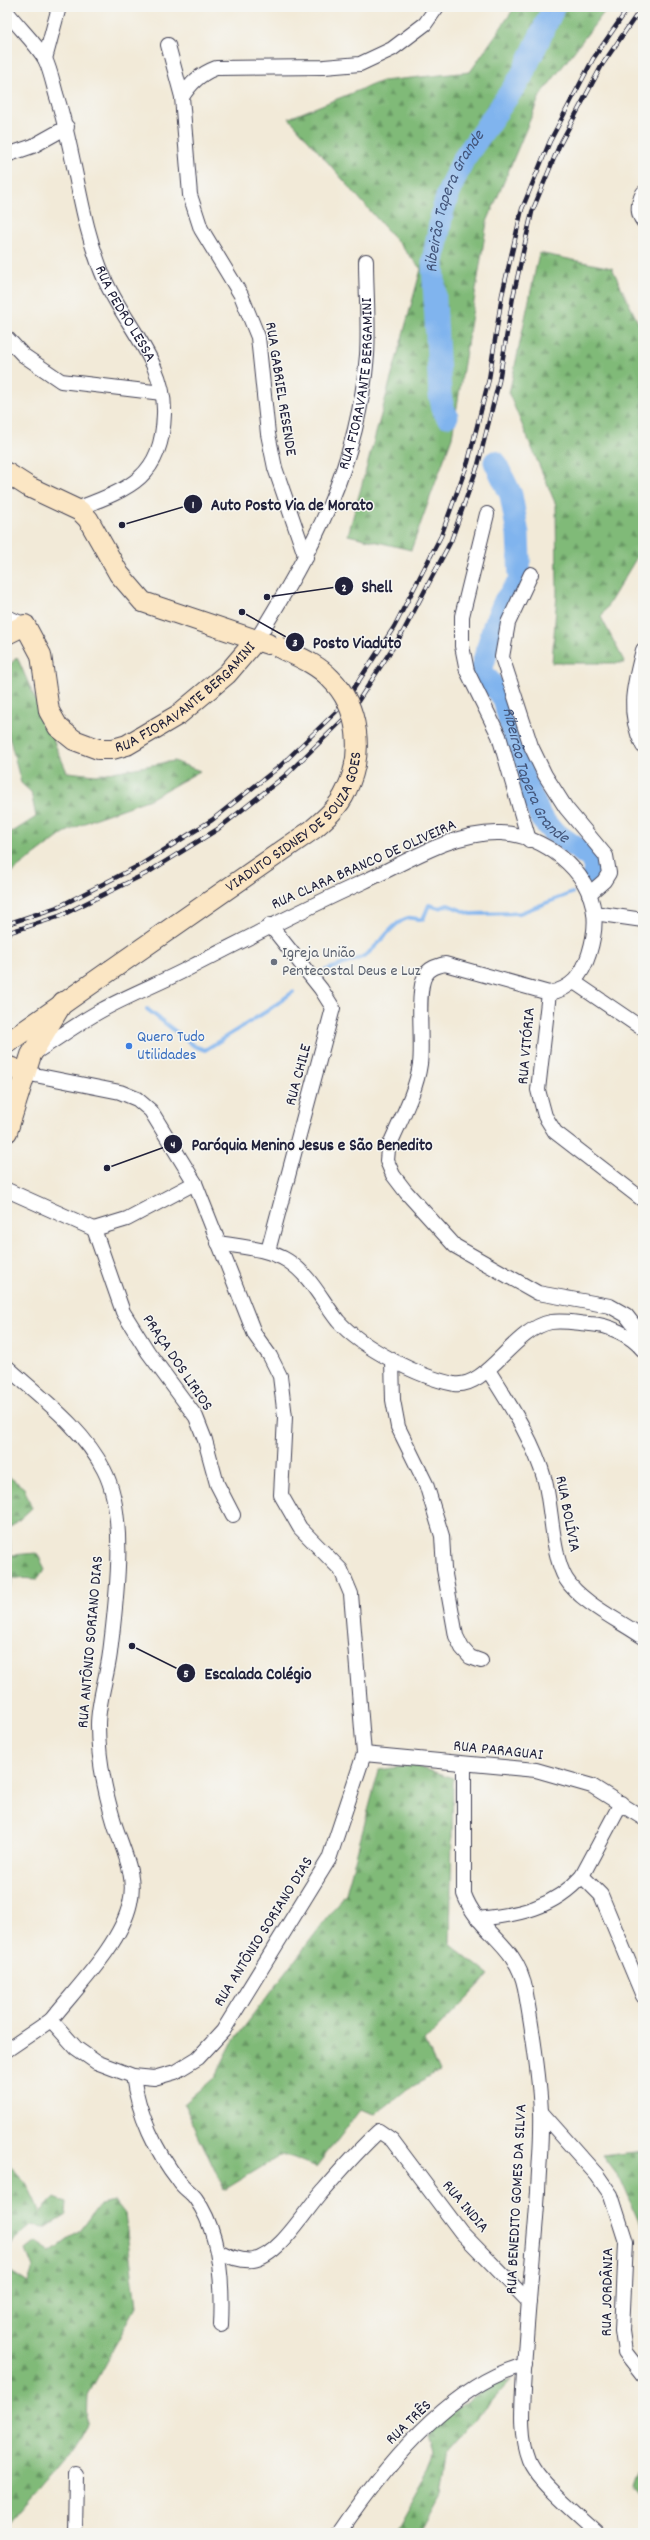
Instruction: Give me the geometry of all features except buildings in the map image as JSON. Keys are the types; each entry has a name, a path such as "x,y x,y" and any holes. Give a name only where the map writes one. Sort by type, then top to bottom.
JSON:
{"main road":[{"path":"7,473 29,487 76,509"},
{"name":"VIADUTO SIDNEY DE SOUZA GOES","path":"7,1043 63,1002 312,830 332,813 346,792 355,763 357,735 353,714 330,678 309,662 278,647 143,602 119,574 88,519 76,509"},
{"path":"7,634 25,625"},
{"name":"RUA FIORAVANTE BERGAMINI","path":"25,625 41,655 49,711 58,726 74,740 98,749 113,749 127,745 178,715 227,674 257,639"},
{"path":"7,1132 28,1064 63,1002"},
{"path":"7,1066 28,1064"}],"street":[{"path":"45,59 59,7"},
{"path":"182,97 191,83 204,73 216,68 324,67 360,64 392,49 425,24 437,7"},
{"name":"RUA PEDRO LESSA","path":"7,12 45,59 67,127 92,250 120,309 152,360 162,393 164,413 161,436 152,464 138,482 117,494 76,509"},
{"name":"RUA GABRIEL RESENDE","path":"168,45 182,97 186,162 191,201 201,229 241,296 258,337 268,434 275,468 306,558"},
{"path":"7,155 33,146 67,127"},
{"path":"643,193 638,203 638,215 643,221"},
{"name":"RUA FIORAVANTE BERGAMINI","path":"257,639 306,558 334,499 349,454 361,400 367,354 366,261"},
{"path":"7,338 22,355 62,381 162,393"},
{"path":"487,514 462,616 462,646 467,670 499,736 529,840"},
{"path":"530,574 508,623 502,657 531,746 545,775 566,808 606,856 609,873 604,881 589,894"},
{"path":"7,617 25,625"},
{"path":"643,650 632,692 633,717 643,746"},
{"name":"RUA CLARA BRANCO DE OLIVEIRA","path":"28,1064 102,1010 192,967 270,925 442,846 473,836 502,833 546,846 574,868 589,894 594,913 593,940 587,962 574,982 563,990 549,993"},
{"path":"594,913 643,920"},
{"name":"RUA CHILE","path":"268,1252 333,1008 270,925"},
{"path":"549,993 450,965 445,964 432,967 424,976 422,990 420,1064 415,1084 388,1149 387,1161 394,1175 406,1192 455,1246 538,1293 610,1306 626,1315 640,1333 642,1348"},
{"path":"574,982 643,1029"},
{"name":"RUA VITÓRIA","path":"549,993 538,1090 545,1116 555,1132 643,1200"},
{"name":"RUA ANTÔNIO SORIANO DIAS","path":"7,1367 69,1423 88,1446 104,1470 116,1504 117,1580 110,1654 98,1725 105,1788 132,1879 131,1902 124,1921 112,1942 51,2020 76,2048 96,2062 133,2076 154,2078 175,2072 198,2058 223,2030 329,1859 342,1825 364,1754 351,1594 341,1570 300,1528 281,1495 285,1417 280,1376 270,1356 255,1334 195,1183 151,1111 137,1099 120,1092 28,1064"},
{"path":"7,1190 94,1228 127,1219 195,1183"},
{"name":"PRAÇA DOS LIRIOS","path":"94,1228 123,1312 148,1352 196,1417 205,1440 217,1484 233,1515"},
{"path":"218,1243 268,1252 289,1261 308,1279 338,1320 352,1335 392,1360 456,1384 469,1384 488,1370 514,1342 530,1331 550,1322 604,1325 642,1348"},
{"path":"392,1360 393,1400 398,1427 426,1484 442,1536 444,1569 456,1636 470,1657 481,1660"},
{"name":"RUA BOLÍVIA","path":"488,1370 535,1452 545,1481 559,1562 565,1578 579,1596 643,1637"},
{"name":"RUA PARAGUAI","path":"364,1754 536,1770 592,1786 643,1818"},
{"name":"RUA BENEDITO GOMES DA SILVA","path":"464,1764 464,1894 469,1907 478,1919 507,1947 518,1963 529,2017 541,2112 524,2365 522,2425 530,2462 542,2479 598,2533"},
{"path":"478,1919 512,1916 535,1910 558,1897 582,1876 621,1803"},
{"path":"582,1876 601,1894 643,1996"},
{"path":"7,2050 51,2020"},
{"path":"133,2076 135,2090 149,2131 179,2182 196,2199 218,2251 222,2291 221,2325"},
{"name":"RUA JORDÂNIA","path":"541,2112 597,2175 611,2195 626,2242 622,2316 625,2352 643,2375"},
{"name":"RUA INDIA","path":"218,2251 240,2259 253,2260 265,2256 277,2245 358,2151 379,2131 392,2140 461,2232 529,2302"},
{"name":"RUA TRÊS","path":"339,2533 410,2442 471,2390 505,2370 524,2365"},
{"path":"75,2533 76,2474"}],"green space":[{"path":"515,7 608,7 540,96 487,222 452,437 411,550 348,535 421,269 289,118 382,81 470,72"},
{"path":"539,253 612,268 643,333 643,523 637,557 601,617 625,663 552,663 557,594 556,505 509,394"},
{"path":"17,657 67,772 96,775 174,761 200,771 150,799 96,818 64,833 7,876 7,832 14,831 36,817 31,792 21,783 7,728 7,668"},
{"path":"7,1475 24,1488 32,1508 9,1529 11,1555 37,1553 45,1569 38,1579 13,1578 9,1590"},
{"path":"412,1765 453,1778 450,1944 489,1975 425,2041 439,2072 406,2090 375,2115 360,2110 316,2167 283,2154 224,2190 184,2104 215,2077 232,2043 346,1893 379,1770"},
{"path":"643,2151 642,2228 621,2180 603,2156"},
{"path":"7,2162 27,2184 40,2212 55,2197 67,2202 66,2215 45,2228 31,2226 15,2239 7,2250"},
{"path":"115,2201 125,2214 136,2307 88,2395 87,2424 73,2447 7,2524 7,2269 28,2283 33,2268 26,2250 36,2242 51,2252 81,2230 100,2204"},
{"path":"511,2380 448,2450 441,2496 421,2533 394,2533 423,2481 435,2452 430,2436 438,2422 496,2381"},
{"path":"643,2464 643,2497 633,2485 639,2467"}],"waterway":[{"name":"Ribeirão Tapera Grande","path":"447,416 443,409 440,395 433,262 442,213 449,191 463,160 521,77 554,7"},
{"name":"Ribeirão Tapera Grande","path":"495,462 511,495 518,534 520,581 505,601 494,626 481,671 504,699 523,776 541,818 552,831 591,858 595,866 593,879"},
{"name":"Ribeirão Tapera Grande","path":"318,974 364,956 370,952 391,929 402,920 408,918 423,919 429,905 439,908 448,905 471,914 520,913 572,893"},
{"name":"Ribeirão Tapera Grande","path":"147,1009 194,1046 205,1050 267,1011 293,992"}],"railway":[{"path":"7,924 58,907 142,864 212,820 279,767 343,705 394,627 441,536 468,462 489,379 502,295 522,209 550,141 593,59 629,7"},
{"path":"7,933 60,916 147,873 218,829 286,775 351,712 403,632 451,541 478,465 499,381 513,297 532,212 559,146 602,65 642,7"}],"place":[{"name":"Auto Posto Via de Morato","path":"122,525"},
{"name":"Shell","path":"267,597"},
{"name":"Posto Viaduto","path":"242,612"},
{"name":"Igreja União Pentecostal Deus e Luz","path":"274,962"},
{"name":"Quero Tudo Utilidades","path":"129,1046"},
{"name":"Paróquia Menino Jesus e São Benedito","path":"107,1168"},
{"name":"Escalada Colégio","path":"132,1646"}]}
